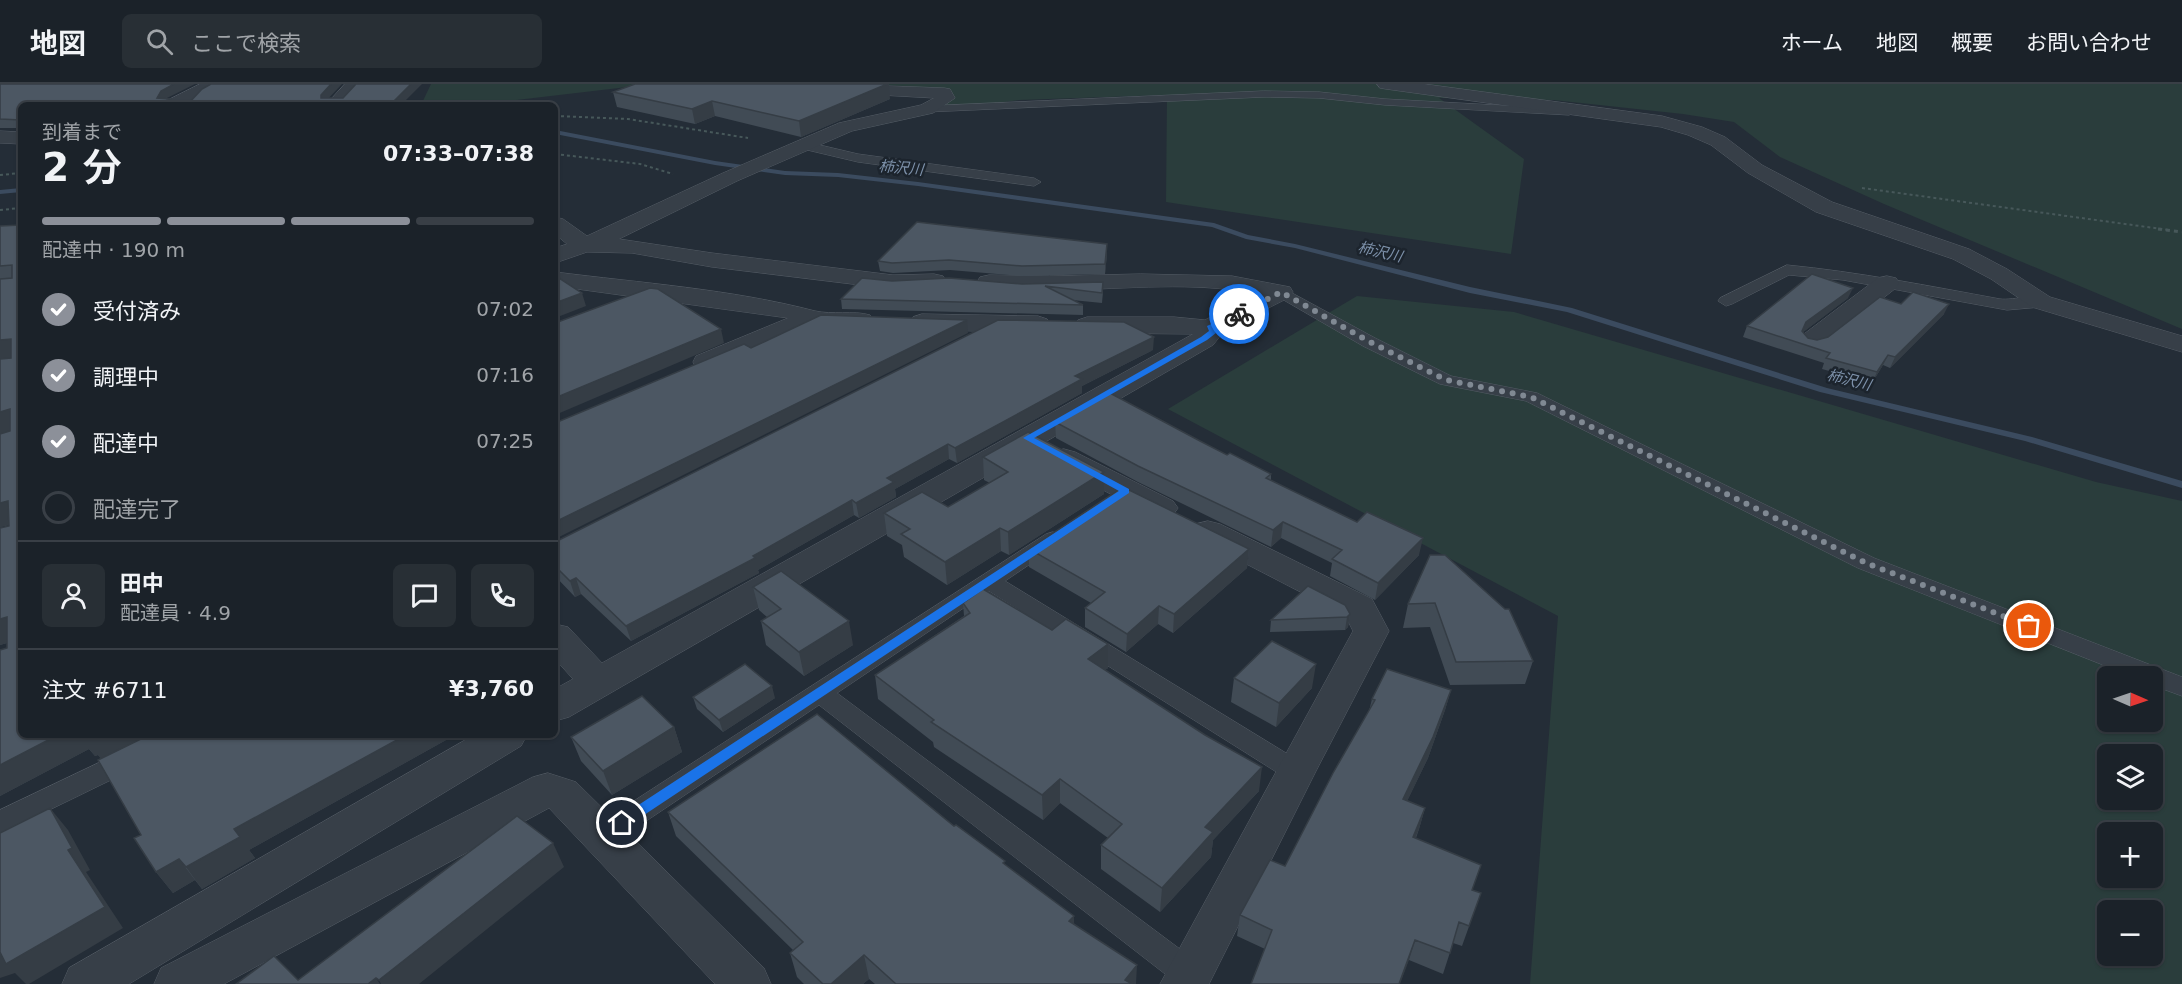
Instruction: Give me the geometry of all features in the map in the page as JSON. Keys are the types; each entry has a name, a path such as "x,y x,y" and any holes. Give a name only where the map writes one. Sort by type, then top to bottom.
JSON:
{"street":[{"path":"178,102 213,84"},
{"path":"338,102 355,84"},
{"path":"558,255 846,127 927,110 946,98 944,93 880,90 842,84"},
{"path":"1386,84 1662,122 1695,131 1718,141 1755,169 1824,207 1961,254 1999,274 2041,302 2182,344"},
{"path":"833,134 875,140"},
{"path":"558,227 584,245 632,246 712,260 872,277 893,282 966,280 1022,285 1197,281 1234,283 1281,292"},
{"path":"558,279 769,307 800,313 810,318 893,322 1210,328 1281,292"},
{"path":"1813,340 1887,283"},
{"path":"609,308 652,292"},
{"path":"682,373 810,318"},
{"path":"558,705 1204,339 1214,331 1210,328"},
{"path":"1028,438 1116,497 1359,607 1371,631 1186,979"},
{"path":"558,639 597,682"},
{"path":"86,984 502,738"},
{"path":"178,984 548,789 561,794 747,984"}],"lane":[{"path":"927,110 1264,94 1319,95 1385,102 1594,113"},
{"path":"803,148 858,158 1034,182"},
{"path":"1726,301 1787,270 1843,275 2007,305 2041,302"},
{"path":"1281,292 1370,342 1446,380 1531,397 1866,563 2182,687"},
{"path":"971,340 1003,323"},
{"path":"602,836 1067,530"},
{"path":"989,581 1295,771"},
{"path":"820,693 1186,979"},
{"path":"0,823 174,738"}],"path":[{"path":"558,116 628,119 803,148"},
{"path":"558,154 640,164 722,181"},
{"path":"0,175 18,173"},
{"path":"1860,188 2182,232"},
{"path":"0,210 18,208"}],"green space":[{"path":"431,84 653,84 499,102 422,102"},
{"path":"875,84 2182,84 2182,329 1884,204 1780,157 1734,122 1553,100 1439,98 1524,159 1511,254 1166,202 1167,95 1019,100 965,107 940,106 934,89"},
{"path":"1357,296 1514,312 2096,482 2182,501 2182,984 1530,984 1558,616 1168,409"}],"building":[{"path":"0,84 174,84 161,91 157,98 170,99 164,102 18,102 18,120 0,119"},
{"path":"211,84 331,84 321,98 343,98 356,84 411,84 393,102 190,102 202,89"},
{"path":"635,84 887,84 799,121 712,101 692,109 613,92"},
{"path":"917,222 1107,244 1105,264 1022,266 949,260 892,263 878,261"},
{"path":"18,225 18,738 52,738 0,765 0,650 7,648 7,617 0,619 0,528 9,526 8,501 0,503 0,434 10,431 10,409 0,412 0,359 11,358 11,339 0,340 0,279 12,278 12,265 0,266 0,226"},
{"path":"1812,274 1853,288 1806,322 1802,331 1808,338 1817,340 1828,337 1880,297 1901,304 1913,292 1949,304 1895,357 1888,355 1877,372 1826,358 1830,353 1747,326"},
{"path":"558,277 582,293 558,302"},
{"path":"862,278 892,281 949,278 1022,284 1103,282 1102,293 1045,286 1083,305 841,299"},
{"path":"650,288 658,289 721,329 558,397 558,322"},
{"path":"821,315 967,320 558,521 558,422 744,344 751,348"},
{"path":"998,320 1124,322 1154,337 1075,376 1082,379 955,448 948,444 887,478 894,482 856,503 852,500 753,556 755,558 626,626 576,578 570,581 558,569 558,540"},
{"path":"1108,392 1227,455 1230,453 1271,474 1266,478 1357,522 1367,512 1423,538 1378,583 1332,559 1342,550 1283,522 1273,530 1138,466 1055,422"},
{"path":"1028,432 1104,472 1008,532 1000,528 945,562 901,534 910,529 884,513 922,492 948,507 1008,472 983,457"},
{"path":"1123,487 1249,549 1174,614 1159,606 1127,634 1085,608 1105,592 1029,549"},
{"path":"1430,555 1445,555 1505,609 1509,609 1533,661 1456,662 1435,603 1408,604"},
{"path":"781,571 849,621 799,652 761,621 781,609 753,587"},
{"path":"1308,586 1345,605 1350,614 1347,617 1271,620"},
{"path":"983,589 1052,630 1066,619 1108,644 1088,659 1205,735 1262,767 1205,827 1213,832 1162,888 1101,845 1122,824 1060,779 1042,795 931,722 934,720 875,675 970,613 963,603"},
{"path":"1272,641 1316,664 1279,703 1234,678"},
{"path":"745,664 772,686 719,720 693,697"},
{"path":"1387,669 1451,690 1433,737 1403,799 1425,808 1413,837 1481,865 1472,890 1481,893 1469,926 1459,922 1450,953 1415,940 1399,984 1251,984 1272,930 1240,915 1270,860 1285,866 1333,773 1375,700 1372,699"},
{"path":"642,696 674,727 603,771 571,737"},
{"path":"817,714 954,826 956,825 1005,861 1003,863 1074,916 1069,921 1137,965 1125,980 1132,984 896,984 864,955 831,984 823,984 790,953 803,942 668,812"},
{"path":"143,738 401,738 234,829 240,837 186,867 179,859 156,872 134,838 141,835 98,760"},
{"path":"50,808 72,848 68,850 105,907 6,964 0,952 0,833"},
{"path":"517,816 553,843 379,980 376,978 368,984 236,984 274,956 298,980"}],"waterway":[{"name":"柿沢川","path":"558,133 715,163 785,173 838,175 918,184 1214,225 1246,237 1295,246 1470,290 1569,310 1824,390 2028,439 2182,485"},
{"name":"柿沢川","path":"0,192 18,190"}],"way so far":[{"path":"1239,314 1281,292 1370,342 1446,380 1531,397 1866,563 2029,626"}],"route":[{"path":"622,823 1126,491 1028,438 1204,339 1214,331 1210,328 1239,314"}]}
